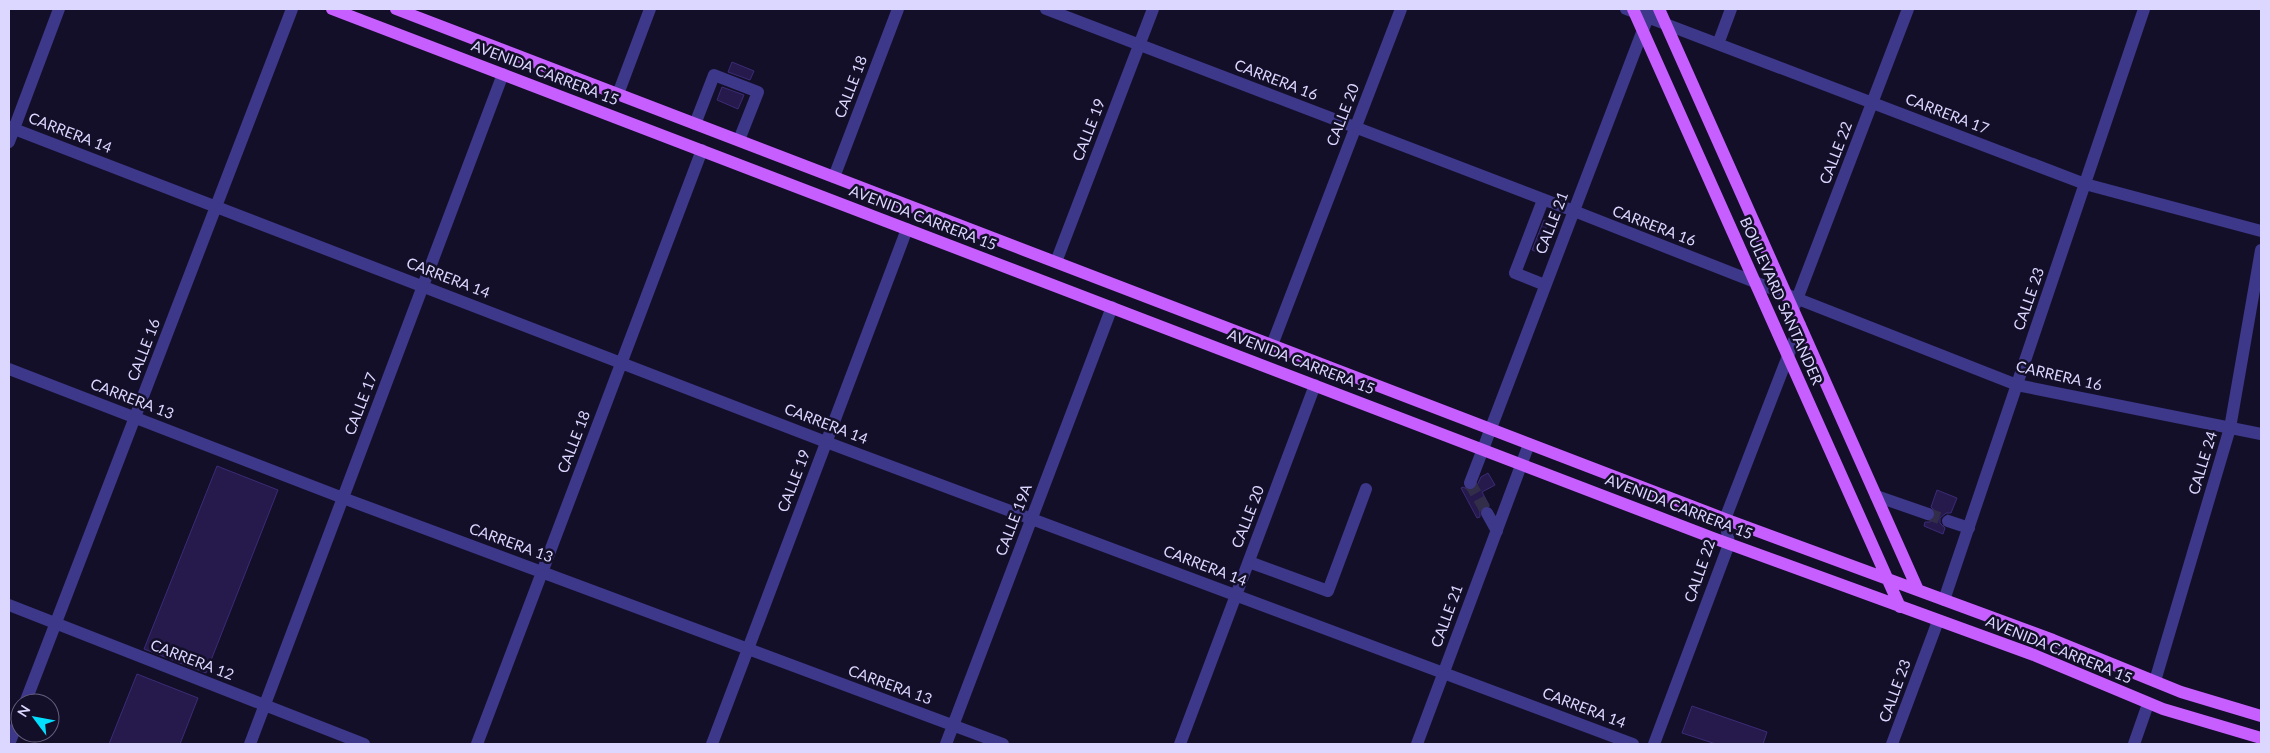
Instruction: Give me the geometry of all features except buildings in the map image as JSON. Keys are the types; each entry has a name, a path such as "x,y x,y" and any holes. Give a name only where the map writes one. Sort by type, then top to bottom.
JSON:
{"main road":[{"name":"AVENIDA CARRERA 15","path":"332,9 1729,544 2052,662 2148,704 2185,717 2261,738"},
{"name":"BOULEVARD SANTANDER","path":"1659,9 1793,301 1800,324 1918,590"},
{"name":"AVENIDA CARRERA 15","path":"401,10 1725,519 2053,640 2190,695 2261,716"},
{"name":"BOULEVARD SANTANDER","path":"1631,10 1643,31 1900,607"}],"street":[{"path":"9,142 11,128 59,9"},
{"name":"CALLE 16","path":"29,693 292,9"},
{"path":"618,94 650,9"},
{"name":"CALLE 18","path":"834,177 898,9"},
{"name":"CARRERA 16","path":"1046,9 1755,282 1793,301 2017,385 2261,434"},
{"name":"CALLE 19","path":"1056,262 1153,9"},
{"name":"CALLE 20","path":"1272,345 1401,9"},
{"path":"1718,44 1732,9"},
{"name":"CALLE 22","path":"1793,301 1908,9"},
{"name":"CALLE 23","path":"1944,600 2144,9"},
{"name":"CARRERA 17","path":"1631,10 1649,13 1666,24 2085,184 2261,231"},
{"name":"CALLE 21","path":"1470,483 1649,13"},
{"name":"CALLE 17","path":"250,744 503,74"},
{"path":"696,124 714,75 725,79 758,92 739,140"},
{"name":"CARRERA 14","path":"11,128 826,442 1633,744"},
{"name":"CALLE 18","path":"478,744 702,150"},
{"path":"1543,200 1515,273 1546,284"},
{"name":"CALLE 19","path":"712,744 907,229"},
{"name":"CALLE 24","path":"2154,681 2230,428 2261,250"},
{"name":"CALLE 19A","path":"946,744 1112,307"},
{"path":"1725,519 1800,324"},
{"name":"CARRERA 13","path":"9,369 343,498 1003,744"},
{"name":"CALLE 20","path":"1180,744 1315,385"},
{"name":"CALLE 21","path":"1417,744 1529,444"},
{"path":"1249,562 1328,591 1366,489"},
{"path":"1876,496 1928,514"},
{"path":"1487,513 1496,531"},
{"name":"CALLE 22","path":"1654,744 1729,544 1725,519"},
{"path":"1948,521 1968,528"},
{"name":"CARRERA 12","path":"9,605 364,744"},
{"name":"CALLE 23","path":"1892,744 1938,620"},
{"path":"2134,744 2148,704"}],"tunnel":[{"path":"1470,483 1487,513"},
{"path":"1928,514 1948,521"}]}
